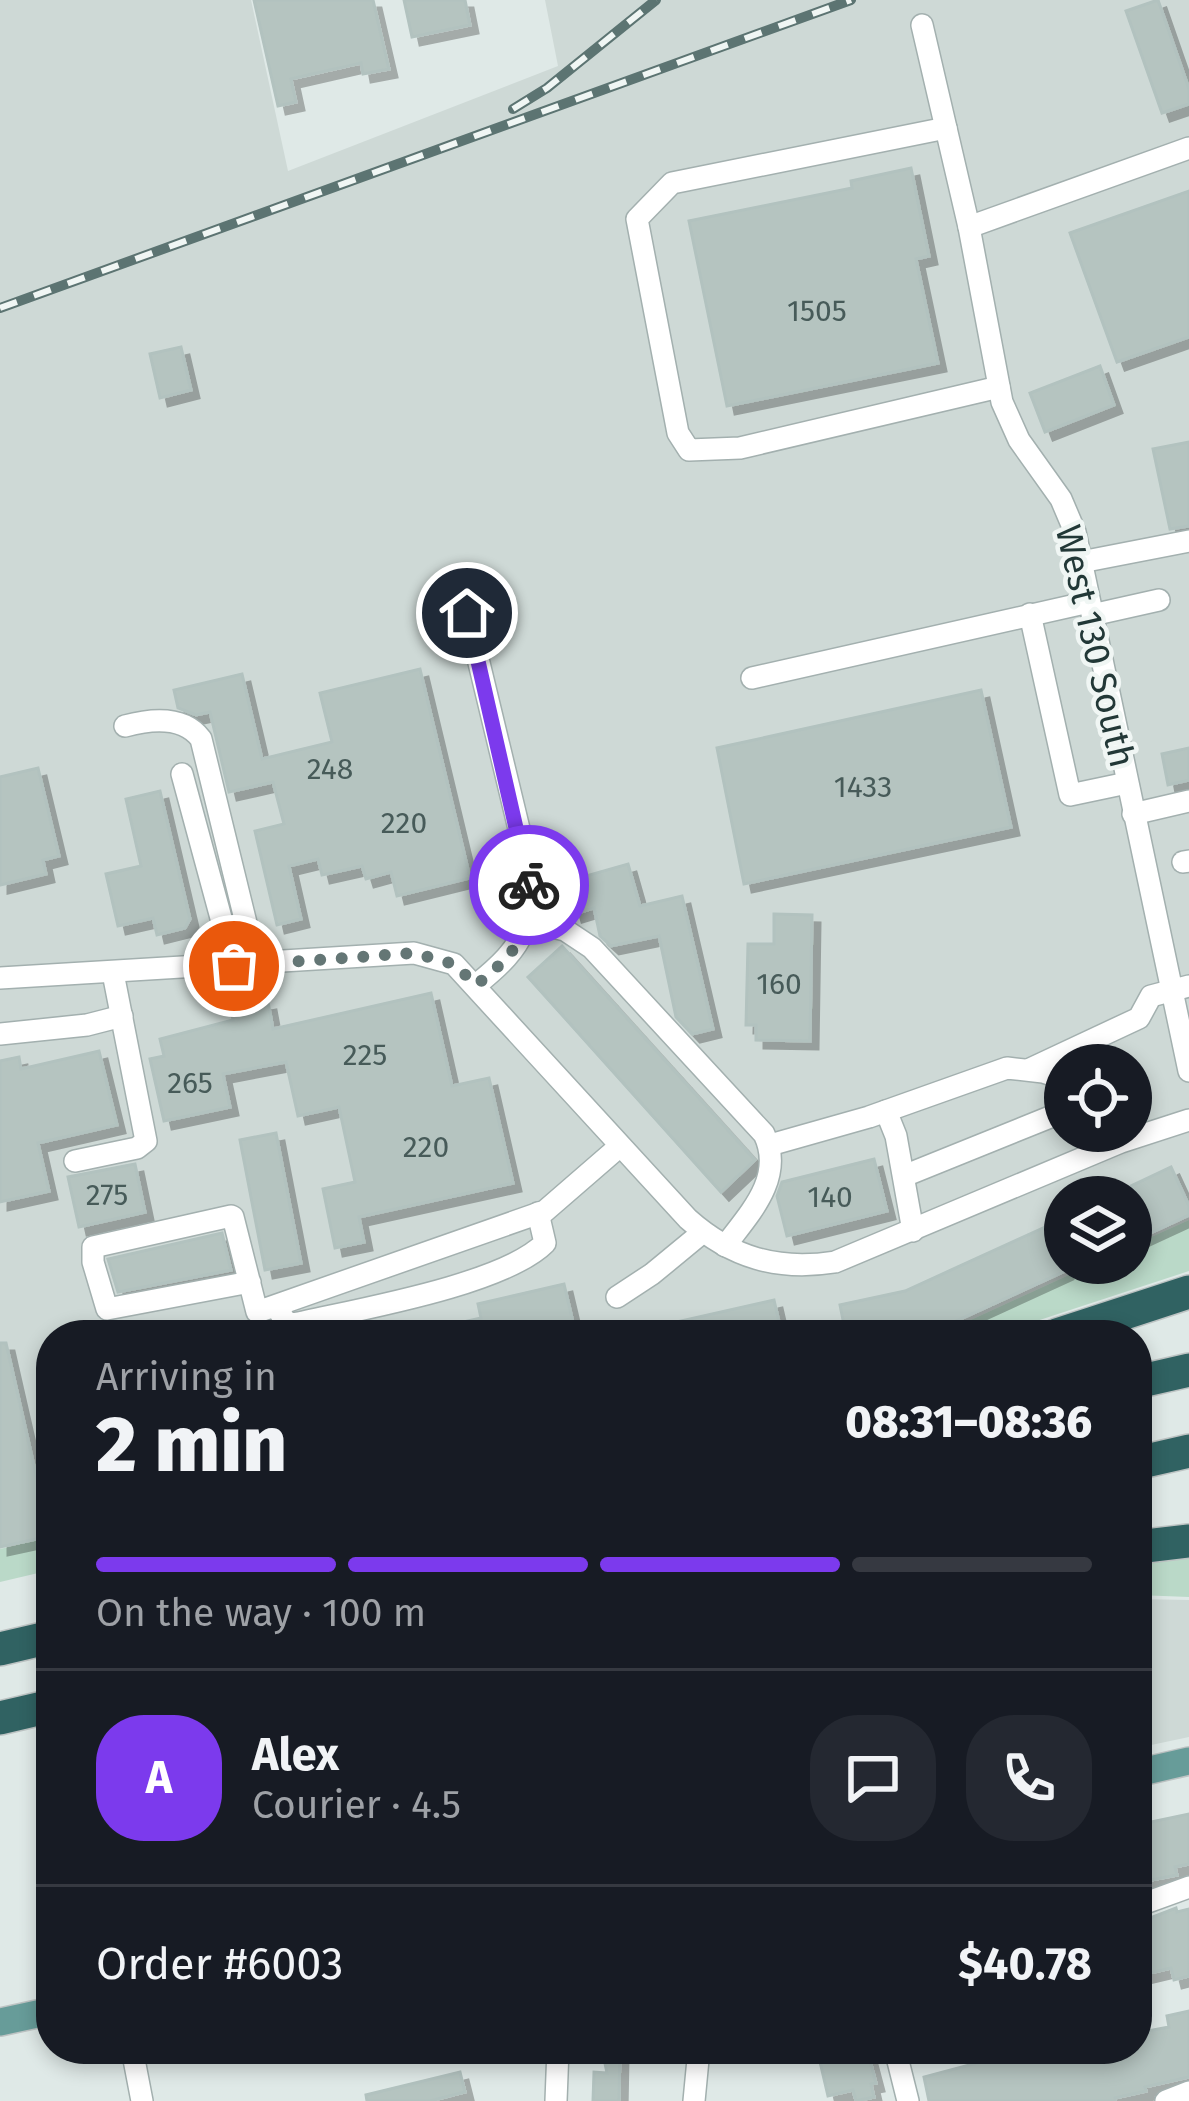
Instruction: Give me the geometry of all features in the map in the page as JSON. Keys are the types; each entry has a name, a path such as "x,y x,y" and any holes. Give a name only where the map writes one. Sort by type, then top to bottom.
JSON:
{"highway":[{"path":"1103,1320 1189,1292"},
{"path":"1152,1379 1189,1370"},
{"path":"1152,1460 1189,1451"},
{"path":"1152,1545 1189,1541"},
{"path":"0,1649 36,1641"},
{"path":"0,1718 36,1710"}],"main road":[{"path":"1152,1770 1189,1761"},
{"path":"0,2022 36,2014"}],"street":[{"name":"West 130 South","path":"922,26 969,227 999,387 1019,440 1061,499 1075,532 1133,814 1180,988 1189,1071"},
{"path":"946,128 672,184 637,219 678,433 689,450 740,448 999,387"},
{"path":"969,227 1189,148"},
{"path":"1081,562 1189,541"},
{"path":"752,678 1030,614 1159,600"},
{"path":"467,613 526,862 529,921 507,960 476,985"},
{"path":"1030,614 1070,795 1127,783"},
{"path":"125,726 164,720 193,728 201,739 245,965"},
{"path":"182,774 245,965"},
{"path":"1133,814 1189,801"},
{"path":"529,921 565,930 592,947 764,1134 772,1163 767,1185 725,1246"},
{"path":"0,977 414,953 454,964 703,1232 764,1263 811,1266 835,1262 1088,1152"},
{"path":"75,1161 137,1148 146,1141 113,973"},
{"path":"1027,1070 1138,1018 1150,996 1180,988"},
{"path":"0,1034 87,1025 122,1016"},
{"path":"770,1145 886,1112 1007,1068 1044,1074"},
{"path":"886,1112 896,1136 914,1231"},
{"path":"904,1176 1044,1119"},
{"path":"1152,1127 1189,1120"},
{"path":"260,1320 267,1310 538,1213 620,1146"},
{"path":"312,1320 476,1278 536,1252 545,1243 538,1213"},
{"path":"250,1282 107,1309 93,1246 231,1216 250,1282 267,1310 283,1320"},
{"path":"617,1297 703,1232"},
{"path":"398,1264 410,1298"},
{"path":"1152,1901 1189,1887"},
{"path":"135,2064 142,2101"},
{"path":"556,2101 557,2064"},
{"path":"694,2101 698,2064"},
{"path":"899,2064 908,2101"},
{"path":"1166,2101 1189,2092"}],"shaded area":[{"path":"0,0 251,0 288,171 558,66 545,0 1189,0 1189,1220 1152,1237 1152,1176 1044,1176 1044,1284 1049,1284 971,1320 36,1320 36,1541 0,1549"},
{"path":"1152,1599 1189,1600 1189,1737 1152,1745"}],"green space":[{"path":"1189,1220 1189,1271 1152,1283 1152,1237"},
{"path":"1049,1284 1149,1284 1040,1320 971,1320"},
{"path":"36,1541 36,1574 0,1582 0,1549"},
{"path":"1189,1557 1189,1597 1152,1596 1152,1561"}],"building":[{"path":"254,0 373,0 389,69 363,74 361,63 291,79 296,102 278,106"},
{"path":"404,0 465,0 470,25 412,37"},
{"path":"1158,0 1189,89 1189,104 1162,113 1126,11"},
{"path":"911,168 929,256 916,259 938,363 727,406 689,221 852,188 851,181"},
{"path":"1189,191 1189,337 1117,362 1070,233"},
{"path":"181,347 191,390 160,398 150,354"},
{"path":"1100,366 1114,405 1045,432 1030,393"},
{"path":"1189,442 1189,526 1170,529 1153,449"},
{"path":"420,669 470,878 397,896 391,872 366,879 362,866 322,875 318,859 289,866 301,919 277,925 255,831 284,824 273,782 229,792 210,712 196,715 178,708 174,690 242,674 262,759 332,742 320,693"},
{"path":"981,690 1011,827 744,884 717,748"},
{"path":"1189,748 1189,780 1168,785 1162,754"},
{"path":"38,768 59,856 43,860 46,874 0,885 0,777"},
{"path":"160,791 190,919 185,928 157,935 153,918 118,926 106,874 141,866 126,799"},
{"path":"628,864 640,906 682,896 713,1029 692,1034 676,1017 659,936 611,946 600,936 594,908 574,914 565,882"},
{"path":"774,914 812,915 810,1041 756,1040 756,1025 746,1025 748,944 774,944"},
{"path":"562,946 755,1160 721,1192 528,977"},
{"path":"431,993 452,1086 489,1078 513,1183 359,1217 364,1242 335,1248 323,1189 355,1182 339,1107 298,1116 286,1062 223,1074 230,1107 164,1121 150,1059 164,1056 160,1039 233,1020 231,1009 268,1002 273,1029"},
{"path":"99,1051 117,1125 38,1143 49,1191 0,1202 0,1061 19,1057 21,1069"},
{"path":"276,1133 301,1263 265,1270 240,1140"},
{"path":"874,1159 887,1211 787,1236 777,1196 782,1182"},
{"path":"135,1164 145,1212 79,1227 68,1177"},
{"path":"1171,1167 1189,1215 1152,1232 1152,1176"},
{"path":"1044,1228 1044,1281 958,1320 843,1320 840,1305 905,1291"},
{"path":"222,1233 231,1270 118,1292 108,1259"},
{"path":"564,1284 572,1320 472,1320 481,1318 478,1304"},
{"path":"774,1300 779,1320 686,1320"},
{"path":"0,1343 6,1343 36,1475 36,1539 0,1547"},
{"path":"1189,1814 1189,1864 1175,1867 1177,1875 1152,1880 1152,1822"},
{"path":"1176,1908 1177,1912 1189,1909 1189,1976 1174,1980 1171,1968 1152,1972 1152,1917"},
{"path":"1189,2011 1189,2077 1145,2087 1146,2091 1115,2101 929,2101 924,2077 973,2064 1152,2064 1152,2030 1169,2027 1167,2016"},
{"path":"605,2064 620,2064 619,2101 593,2101 594,2072 607,2073"},
{"path":"821,2064 871,2064 874,2097 856,2101 853,2090 828,2096"},
{"path":"460,2072 465,2092 430,2101 367,2101 366,2095"}],"railway":[{"path":"513,109 547,88 656,0"},
{"path":"0,308 851,0"}],"way so far":[{"path":"234,966 414,953 454,964 476,985 507,960 523,938 529,921 529,885"}],"route":[{"path":"467,613 529,885"}]}
